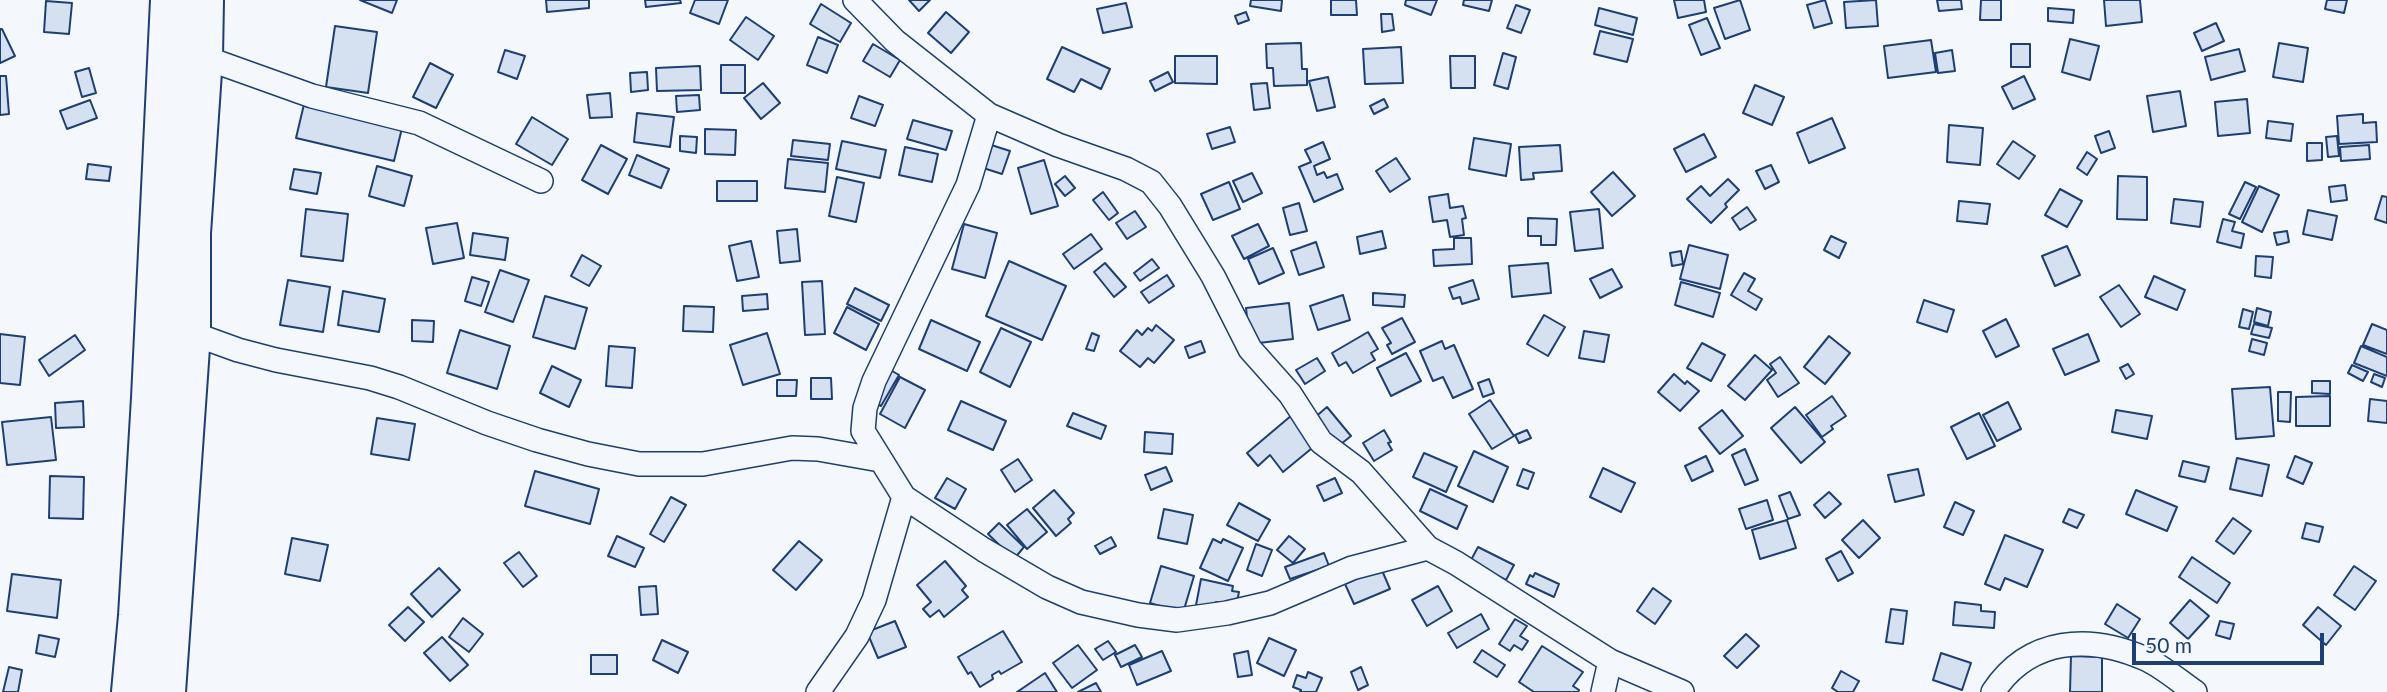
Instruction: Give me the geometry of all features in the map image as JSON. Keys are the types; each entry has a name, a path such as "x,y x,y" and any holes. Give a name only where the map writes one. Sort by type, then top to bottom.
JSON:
{"highway":[{"path":"131,692 151,398 170,0"},
{"path":"166,692 191,333 191,233 203,57 204,0"}],"street":[{"path":"855,0 895,41 989,115 1058,145 1126,169 1151,182 1170,206 1213,276 1250,349 1290,394 1321,442 1361,472 1428,548 1610,661 1682,692"},
{"path":"203,57 312,96 419,122 541,181"},
{"path":"989,115 968,186 880,369 865,408 863,431 904,497 984,550 1047,587 1081,602 1138,615 1177,620 1227,613 1270,603 1352,568 1428,548"},
{"path":"191,333 276,360 370,378 487,423 588,454 650,464 703,464 792,448 818,449 880,460"},
{"path":"818,692 857,636 874,600 904,497"},
{"path":"1993,692 2000,682 2031,655 2070,642 2111,646 2148,660 2195,692"},
{"path":"1603,692 1610,661"}],"building":[{"path":"360,0 397,0 392,13"},
{"path":"546,0 589,0 589,8 547,12"},
{"path":"645,0 680,0 681,3 646,7"},
{"path":"695,0 728,0 719,24 690,13"},
{"path":"909,0 930,0 919,11"},
{"path":"1251,0 1282,0 1281,11 1250,6"},
{"path":"1331,0 1356,0 1357,15 1331,15"},
{"path":"1406,0 1437,0 1431,15 1405,5"},
{"path":"1464,0 1492,0 1489,11 1463,5"},
{"path":"1674,0 1704,0 1706,12 1678,18"},
{"path":"1740,0 1750,30 1725,39 1714,8"},
{"path":"1825,0 1832,23 1814,28 1807,5"},
{"path":"1876,0 1878,26 1846,28 1844,2"},
{"path":"1937,0 1961,0 1962,9 1939,11"},
{"path":"1981,0 2001,0 2001,20 1980,20"},
{"path":"2104,0 2140,0 2142,22 2106,26"},
{"path":"2327,0 2347,0 2344,13 2325,9"},
{"path":"46,1 72,3 69,34 44,32"},
{"path":"1126,3 1132,27 1103,33 1097,9"},
{"path":"821,4 851,23 840,42 810,24"},
{"path":"1516,5 1530,10 1521,33 1507,28"},
{"path":"1599,8 1637,18 1633,35 1595,25"},
{"path":"2048,8 2074,10 2073,23 2048,21"},
{"path":"946,12 969,32 951,53 928,33"},
{"path":"1246,12 1249,20 1238,24 1235,16"},
{"path":"1381,14 1392,14 1394,30 1382,32"},
{"path":"746,17 774,36 758,60 730,40"},
{"path":"1707,18 1720,48 1701,55 1689,25"},
{"path":"2216,23 2224,41 2202,51 2194,33"},
{"path":"335,26 377,32 368,93 326,87"},
{"path":"0,29 15,56 0,63"},
{"path":"1600,31 1633,39 1627,62 1594,54"},
{"path":"818,37 838,45 827,73 807,65"},
{"path":"2070,39 2099,46 2090,80 2062,72"},
{"path":"1931,40 1936,72 1888,78 1884,46"},
{"path":"1301,43 1302,69 1307,69 1307,85 1274,86 1273,68 1267,68 1266,44"},
{"path":"2279,43 2308,48 2303,82 2273,77"},
{"path":"873,44 900,60 890,77 863,61"},
{"path":"2011,44 2030,44 2030,67 2011,67"},
{"path":"1062,47 1110,69 1101,89 1081,79 1074,92 1047,79"},
{"path":"1401,47 1403,83 1365,84 1363,49"},
{"path":"2239,49 2245,71 2211,80 2205,57"},
{"path":"505,50 525,56 517,79 498,72"},
{"path":"1952,50 1955,71 1938,73 1935,53"},
{"path":"1503,53 1516,57 1508,89 1494,85"},
{"path":"1175,56 1217,56 1217,84 1175,83"},
{"path":"1450,56 1475,56 1475,88 1451,88"},
{"path":"430,63 453,75 436,108 413,97"},
{"path":"721,65 745,65 745,93 721,93"},
{"path":"700,66 701,90 657,91 656,68"},
{"path":"89,68 96,93 82,97 75,72"},
{"path":"647,72 648,90 631,92 630,73"},
{"path":"1168,72 1173,82 1155,91 1150,81"},
{"path":"0,76 6,76 9,114 0,115"},
{"path":"2024,76 2035,99 2013,109 2002,87"},
{"path":"1328,77 1335,107 1317,111 1309,81"},
{"path":"763,83 780,103 761,119 744,98"},
{"path":"1267,83 1270,108 1254,110 1251,84"},
{"path":"1755,85 1784,97 1772,125 1743,113"},
{"path":"2180,91 2186,126 2153,132 2147,96"},
{"path":"610,93 612,117 590,118 587,95"},
{"path":"699,95 700,110 677,112 676,96"},
{"path":"859,96 883,105 875,126 851,118"},
{"path":"1384,99 1388,107 1374,114 1370,106"},
{"path":"2247,99 2250,133 2218,136 2215,102"},
{"path":"90,100 97,118 67,129 60,111"},
{"path":"305,100 403,124 394,161 296,138"},
{"path":"637,113 674,117 670,147 634,142"},
{"path":"2363,114 2363,123 2376,122 2377,142 2339,144 2337,116"},
{"path":"532,117 568,139 552,165 516,144"},
{"path":"1832,118 1845,148 1809,163 1797,133"},
{"path":"913,120 952,131 946,150 907,139"},
{"path":"2268,121 2293,124 2291,141 2266,138"},
{"path":"1949,125 1983,128 1980,165 1947,162"},
{"path":"1230,127 1235,142 1212,149 1207,134"},
{"path":"705,129 736,130 735,155 705,154"},
{"path":"2109,131 2115,148 2101,153 2095,136"},
{"path":"1704,134 1716,157 1686,172 1674,149"},
{"path":"680,136 697,137 696,153 680,151"},
{"path":"2337,136 2339,156 2328,157 2326,137"},
{"path":"1474,138 1511,144 1506,176 1469,169"},
{"path":"793,140 830,144 828,160 791,156"},
{"path":"842,141 886,150 880,178 836,169"},
{"path":"2013,141 2035,156 2019,179 1997,164"},
{"path":"1323,142 1330,159 1314,166 1317,175 1324,172 1327,178 1337,174 1343,189 1314,202 1299,167 1311,162 1305,150"},
{"path":"985,143 1010,151 1002,174 977,166"},
{"path":"2307,143 2322,143 2322,160 2307,161"},
{"path":"601,145 627,159 608,194 582,180"},
{"path":"1560,145 1562,171 1533,173 1534,179 1521,180 1519,147"},
{"path":"2369,145 2370,159 2341,161 2340,147"},
{"path":"905,147 938,154 932,182 899,175"},
{"path":"2087,152 2097,159 2087,175 2077,168"},
{"path":"637,155 669,169 661,188 629,175"},
{"path":"1396,158 1410,179 1390,192 1376,171"},
{"path":"788,159 828,163 825,192 785,188"},
{"path":"1044,160 1058,206 1031,214 1018,168"},
{"path":"88,164 111,167 109,181 86,179"},
{"path":"1771,165 1779,182 1765,189 1756,171"},
{"path":"377,166 412,176 404,206 369,196"},
{"path":"294,169 321,173 317,194 290,189"},
{"path":"1613,172 1635,196 1612,216 1591,192"},
{"path":"1252,173 1262,193 1243,202 1233,181"},
{"path":"1065,176 1075,188 1065,196 1055,184"},
{"path":"2118,176 2147,177 2147,220 2117,219"},
{"path":"837,177 864,183 856,222 829,216"},
{"path":"1728,179 1739,190 1711,223 1687,199 1701,186 1710,196"},
{"path":"717,181 757,181 757,201 717,201"},
{"path":"1229,182 1240,209 1213,220 1201,194"},
{"path":"2245,182 2256,187 2240,219 2229,214"},
{"path":"2345,185 2347,200 2331,202 2329,187"},
{"path":"2259,186 2279,195 2262,232 2242,222"},
{"path":"2060,189 2082,201 2067,227 2045,215"},
{"path":"1103,192 1118,213 1109,220 1093,200"},
{"path":"1448,194 1450,208 1463,206 1466,218 1462,219 1464,235 1450,237 1447,220 1433,222 1429,197"},
{"path":"2382,196 2387,197 2387,223 2375,219"},
{"path":"2174,199 2203,202 2200,227 2171,223"},
{"path":"1959,201 1990,204 1987,224 1957,221"},
{"path":"1299,203 1307,231 1290,235 1283,208"},
{"path":"1747,207 1756,220 1740,230 1732,218"},
{"path":"306,209 348,214 343,261 301,256"},
{"path":"1599,209 1603,248 1575,251 1570,212"},
{"path":"2308,210 2337,216 2332,240 2303,234"},
{"path":"1135,211 1146,227 1127,239 1116,223"},
{"path":"1528,218 1557,219 1556,245 1541,245 1541,236 1528,236"},
{"path":"2223,219 2235,222 2232,231 2244,234 2241,248 2217,242"},
{"path":"457,223 464,258 433,264 426,228"},
{"path":"964,224 997,233 985,278 952,269"},
{"path":"1258,224 1269,246 1244,259 1232,236"},
{"path":"797,229 800,261 780,263 777,231"},
{"path":"1382,231 1386,248 1360,254 1357,237"},
{"path":"2287,231 2289,242 2277,245 2274,233"},
{"path":"473,233 508,238 505,260 470,255"},
{"path":"1091,234 1102,249 1074,269 1063,254"},
{"path":"1831,236 1846,243 1839,258 1824,250"},
{"path":"1454,238 1471,238 1472,264 1434,266 1433,250 1454,249"},
{"path":"751,241 759,277 737,281 729,246"},
{"path":"1316,242 1324,267 1299,275 1291,251"},
{"path":"1689,245 1728,255 1720,289 1680,279"},
{"path":"2067,246 2080,275 2055,286 2042,256"},
{"path":"1273,248 1284,273 1259,284 1248,259"},
{"path":"1681,251 1683,264 1672,266 1670,253"},
{"path":"582,255 601,266 589,286 571,276"},
{"path":"2256,256 2273,257 2271,278 2255,276"},
{"path":"1152,259 1159,268 1140,281 1134,273"},
{"path":"1009,261 1066,286 1042,340 986,316"},
{"path":"1105,263 1126,287 1114,297 1094,272"},
{"path":"1548,263 1551,293 1512,297 1509,266"},
{"path":"1612,269 1622,287 1600,298 1590,279"},
{"path":"500,270 529,280 513,322 485,312"},
{"path":"1744,273 1755,279 1748,291 1762,299 1756,310 1731,295"},
{"path":"1167,275 1174,286 1149,303 1141,292"},
{"path":"2154,276 2185,290 2177,310 2145,297"},
{"path":"472,277 489,282 481,306 465,301"},
{"path":"288,280 330,287 323,332 280,325"},
{"path":"1473,280 1479,299 1462,304 1460,297 1453,299 1449,288"},
{"path":"822,281 825,334 805,335 802,282"},
{"path":"1681,282 1720,293 1713,317 1675,305"},
{"path":"2119,285 2140,314 2121,327 2100,297"},
{"path":"855,288 889,305 881,321 847,304"},
{"path":"343,291 385,299 379,332 338,325"},
{"path":"1373,293 1405,295 1404,307 1373,305"},
{"path":"767,294 768,309 743,311 742,296"},
{"path":"1343,295 1350,320 1318,330 1310,306"},
{"path":"545,296 587,308 575,349 533,337"},
{"path":"1924,300 1954,310 1947,332 1917,322"},
{"path":"1289,303 1293,339 1250,344 1246,308"},
{"path":"684,306 714,307 713,332 683,331"},
{"path":"847,307 879,324 866,350 834,333"},
{"path":"2257,308 2271,312 2268,326 2254,322"},
{"path":"2243,309 2253,312 2249,329 2239,327"},
{"path":"1544,315 1565,327 1548,356 1527,344"},
{"path":"1402,318 1415,342 1392,354 1387,345 1391,343 1382,328"},
{"path":"2006,319 2019,346 1996,357 1983,331"},
{"path":"412,320 434,321 433,342 412,341"},
{"path":"931,320 980,342 967,371 919,349"},
{"path":"2254,324 2272,328 2269,338 2251,334"},
{"path":"2372,324 2387,330 2387,354 2363,345"},
{"path":"1156,325 1174,340 1154,363 1148,358 1140,367 1120,351 1137,330 1142,335 1148,328 1152,331"},
{"path":"1001,328 1031,342 1010,387 980,372"},
{"path":"460,330 510,346 497,389 447,373"},
{"path":"1584,331 1609,335 1604,362 1579,358"},
{"path":"1368,332 1378,349 1371,353 1375,360 1353,373 1346,362 1339,366 1332,353"},
{"path":"767,333 780,374 743,385 730,345"},
{"path":"1092,333 1099,336 1094,351 1086,349"},
{"path":"0,334 25,337 20,385 0,383"},
{"path":"2088,334 2099,361 2065,375 2053,349"},
{"path":"75,335 85,350 49,376 39,360"},
{"path":"1829,336 1850,353 1825,384 1804,367"},
{"path":"2252,339 2267,343 2264,355 2249,351"},
{"path":"1201,341 1205,352 1189,358 1185,347"},
{"path":"1442,341 1445,349 1454,345 1473,389 1453,398 1443,377 1433,381 1420,351"},
{"path":"1702,343 1725,355 1711,381 1687,368"},
{"path":"609,346 635,348 632,388 606,386"},
{"path":"2361,346 2387,357 2387,376 2354,363"},
{"path":"1406,353 1421,381 1391,396 1377,368"},
{"path":"1755,355 1772,370 1745,400 1728,386"},
{"path":"1780,357 1799,383 1778,397 1767,380 1776,373 1770,364"},
{"path":"1317,358 1325,371 1305,384 1296,370"},
{"path":"2128,364 2134,374 2126,379 2120,368"},
{"path":"2352,365 2368,372 2363,381 2348,373"},
{"path":"552,366 581,380 569,407 540,393"},
{"path":"887,368 899,375 881,406 870,400"},
{"path":"1674,374 1699,391 1680,411 1658,392"},
{"path":"2374,374 2385,378 2382,387 2371,382"},
{"path":"900,377 925,390 905,428 880,414"},
{"path":"811,378 831,378 832,399 811,399"},
{"path":"1489,379 1494,393 1483,397 1478,383"},
{"path":"777,380 797,380 796,396 777,396"},
{"path":"2312,381 2330,381 2330,394 2312,393"},
{"path":"2270,387 2274,436 2236,439 2232,389"},
{"path":"2278,392 2291,392 2290,422 2278,421"},
{"path":"1832,396 1846,416 1831,426 1833,429 1822,437 1806,415"},
{"path":"2330,396 2330,426 2296,426 2296,397"},
{"path":"2370,399 2387,401 2387,423 2368,421"},
{"path":"1490,400 1514,436 1492,449 1469,414"},
{"path":"83,401 84,427 56,428 55,403"},
{"path":"961,401 1006,421 993,450 948,430"},
{"path":"2008,402 2021,429 1997,441 1983,415"},
{"path":"1327,407 1351,436 1336,448 1313,419"},
{"path":"1795,407 1825,442 1801,463 1771,428"},
{"path":"1722,410 1743,436 1720,454 1699,428"},
{"path":"2116,410 2152,416 2147,439 2112,432"},
{"path":"1073,413 1106,426 1101,439 1067,426"},
{"path":"1979,413 1995,446 1967,459 1951,427"},
{"path":"1292,415 1317,444 1283,472 1270,455 1258,466 1247,453"},
{"path":"51,417 56,460 7,465 2,422"},
{"path":"377,418 415,424 409,460 371,454"},
{"path":"1384,430 1392,450 1374,461 1363,443"},
{"path":"1527,430 1531,438 1519,443 1515,435"},
{"path":"1145,432 1173,434 1172,454 1144,452"},
{"path":"1745,449 1758,480 1745,485 1732,455"},
{"path":"1474,451 1508,467 1493,502 1458,486"},
{"path":"1424,453 1457,467 1446,492 1413,477"},
{"path":"1706,456 1713,471 1692,481 1685,466"},
{"path":"2295,456 2312,463 2303,484 2287,477"},
{"path":"2237,458 2269,465 2262,496 2230,489"},
{"path":"1018,459 1032,480 1015,492 1001,470"},
{"path":"2183,461 2209,467 2205,482 2179,476"},
{"path":"1166,467 1172,481 1151,490 1145,475"},
{"path":"1603,468 1635,483 1621,512 1590,497"},
{"path":"1523,469 1534,473 1528,489 1517,485"},
{"path":"1918,469 1924,495 1895,502 1888,475"},
{"path":"535,471 599,489 590,524 525,506"},
{"path":"50,476 84,477 83,519 49,518"},
{"path":"947,478 966,489 955,509 935,498"},
{"path":"1335,478 1342,493 1324,501 1317,486"},
{"path":"1430,489 1467,506 1457,529 1420,511"},
{"path":"1054,490 1074,513 1068,519 1071,523 1056,536 1033,508"},
{"path":"2136,490 2177,507 2167,531 2126,514"},
{"path":"1790,492 1800,515 1788,519 1779,496"},
{"path":"1829,492 1841,504 1825,518 1814,505"},
{"path":"671,497 686,505 664,542 650,534"},
{"path":"1767,500 1773,520 1746,529 1739,509"},
{"path":"1955,502 1974,511 1963,535 1944,527"},
{"path":"1239,503 1270,520 1258,541 1227,525"},
{"path":"1027,509 1047,532 1027,549 1007,525"},
{"path":"1164,509 1193,515 1187,544 1158,538"},
{"path":"2069,509 2084,515 2077,528 2063,522"},
{"path":"2233,518 2251,531 2234,554 2216,541"},
{"path":"1787,520 1796,548 1760,559 1752,530"},
{"path":"1863,520 1880,538 1859,558 1842,540"},
{"path":"999,523 1024,547 1014,559 988,534"},
{"path":"2306,523 2323,527 2319,542 2302,538"},
{"path":"2005,535 2043,550 2027,587 2005,578 2000,590 1985,584"},
{"path":"617,536 644,548 635,567 608,556"},
{"path":"1289,536 1305,549 1293,563 1277,550"},
{"path":"1111,537 1116,546 1100,554 1095,546"},
{"path":"292,538 328,545 320,581 285,574"},
{"path":"1213,539 1221,543 1223,539 1243,548 1228,581 1200,568"},
{"path":"799,541 822,560 796,590 773,570"},
{"path":"1256,544 1272,550 1262,576 1247,570"},
{"path":"1478,547 1514,565 1506,580 1470,562"},
{"path":"1841,551 1853,573 1838,581 1826,559"},
{"path":"519,552 537,576 523,587 504,563"},
{"path":"1324,553 1329,566 1290,579 1285,567"},
{"path":"2192,557 2230,583 2217,603 2179,577"},
{"path":"945,561 966,586 962,590 968,597 944,617 939,610 930,617 923,609 931,602 917,585"},
{"path":"1161,566 1194,576 1183,613 1150,603"},
{"path":"2354,566 2376,581 2355,610 2334,595"},
{"path":"439,568 460,590 432,617 411,594"},
{"path":"1381,568 1390,589 1354,604 1345,584"},
{"path":"1535,573 1559,584 1554,597 1526,584 1530,575 1533,577"},
{"path":"12,574 61,580 57,618 7,611"},
{"path":"1201,579 1233,586 1232,591 1239,592 1236,606 1216,602 1215,609 1196,605"},
{"path":"656,586 658,614 641,615 639,587"},
{"path":"1438,586 1452,611 1427,626 1412,600"},
{"path":"1653,588 1671,601 1655,624 1637,611"},
{"path":"2190,600 2209,616 2188,639 2170,623"},
{"path":"1955,602 1981,605 1981,611 1995,612 1994,628 1953,625"},
{"path":"2117,604 2140,619 2128,638 2105,624"},
{"path":"408,607 424,622 405,641 389,625"},
{"path":"2318,607 2341,626 2326,645 2303,625"},
{"path":"1891,609 1907,611 1903,644 1886,642"},
{"path":"1481,614 1489,629 1457,648 1448,633"},
{"path":"463,618 483,634 469,652 449,637"},
{"path":"1515,619 1527,626 1520,636 1528,641 1522,650 1514,645 1510,651 1499,644"},
{"path":"895,621 906,647 878,658 867,632"},
{"path":"2220,621 2234,624 2230,639 2216,635"},
{"path":"1003,631 1022,662 1001,674 999,671 992,675 993,679 980,687 958,657"},
{"path":"1746,634 1759,646 1737,668 1724,656"},
{"path":"39,635 59,639 55,657 36,653"},
{"path":"442,637 468,665 450,681 424,653"},
{"path":"1269,638 1296,650 1284,676 1257,663"},
{"path":"662,640 688,652 678,673 653,660"},
{"path":"1108,641 1116,652 1103,660 1095,649"},
{"path":"1078,645 1097,670 1072,688 1053,663"},
{"path":"1135,645 1142,657 1121,667 1115,655"},
{"path":"1542,646 1583,672 1573,686 1578,692 1534,692 1519,682"},
{"path":"1482,650 1505,665 1497,677 1474,662"},
{"path":"1162,651 1171,671 1137,685 1129,665"},
{"path":"1248,651 1252,675 1238,677 1234,654"},
{"path":"1941,653 1971,663 1962,690 1933,680"},
{"path":"591,655 617,655 617,674 591,674"},
{"path":"2071,656 2102,657 2102,692 2070,692"},
{"path":"9,667 22,670 18,692 3,692"},
{"path":"1361,667 1368,685 1358,690 1351,672"},
{"path":"1841,671 1859,681 1853,692 1838,692 1832,688"},
{"path":"1308,672 1322,678 1316,692 1300,692 1301,690 1293,687 1297,675 1306,678"},
{"path":"1045,673 1057,692 1017,692"},
{"path":"1096,683 1101,692 1078,692"}]}
